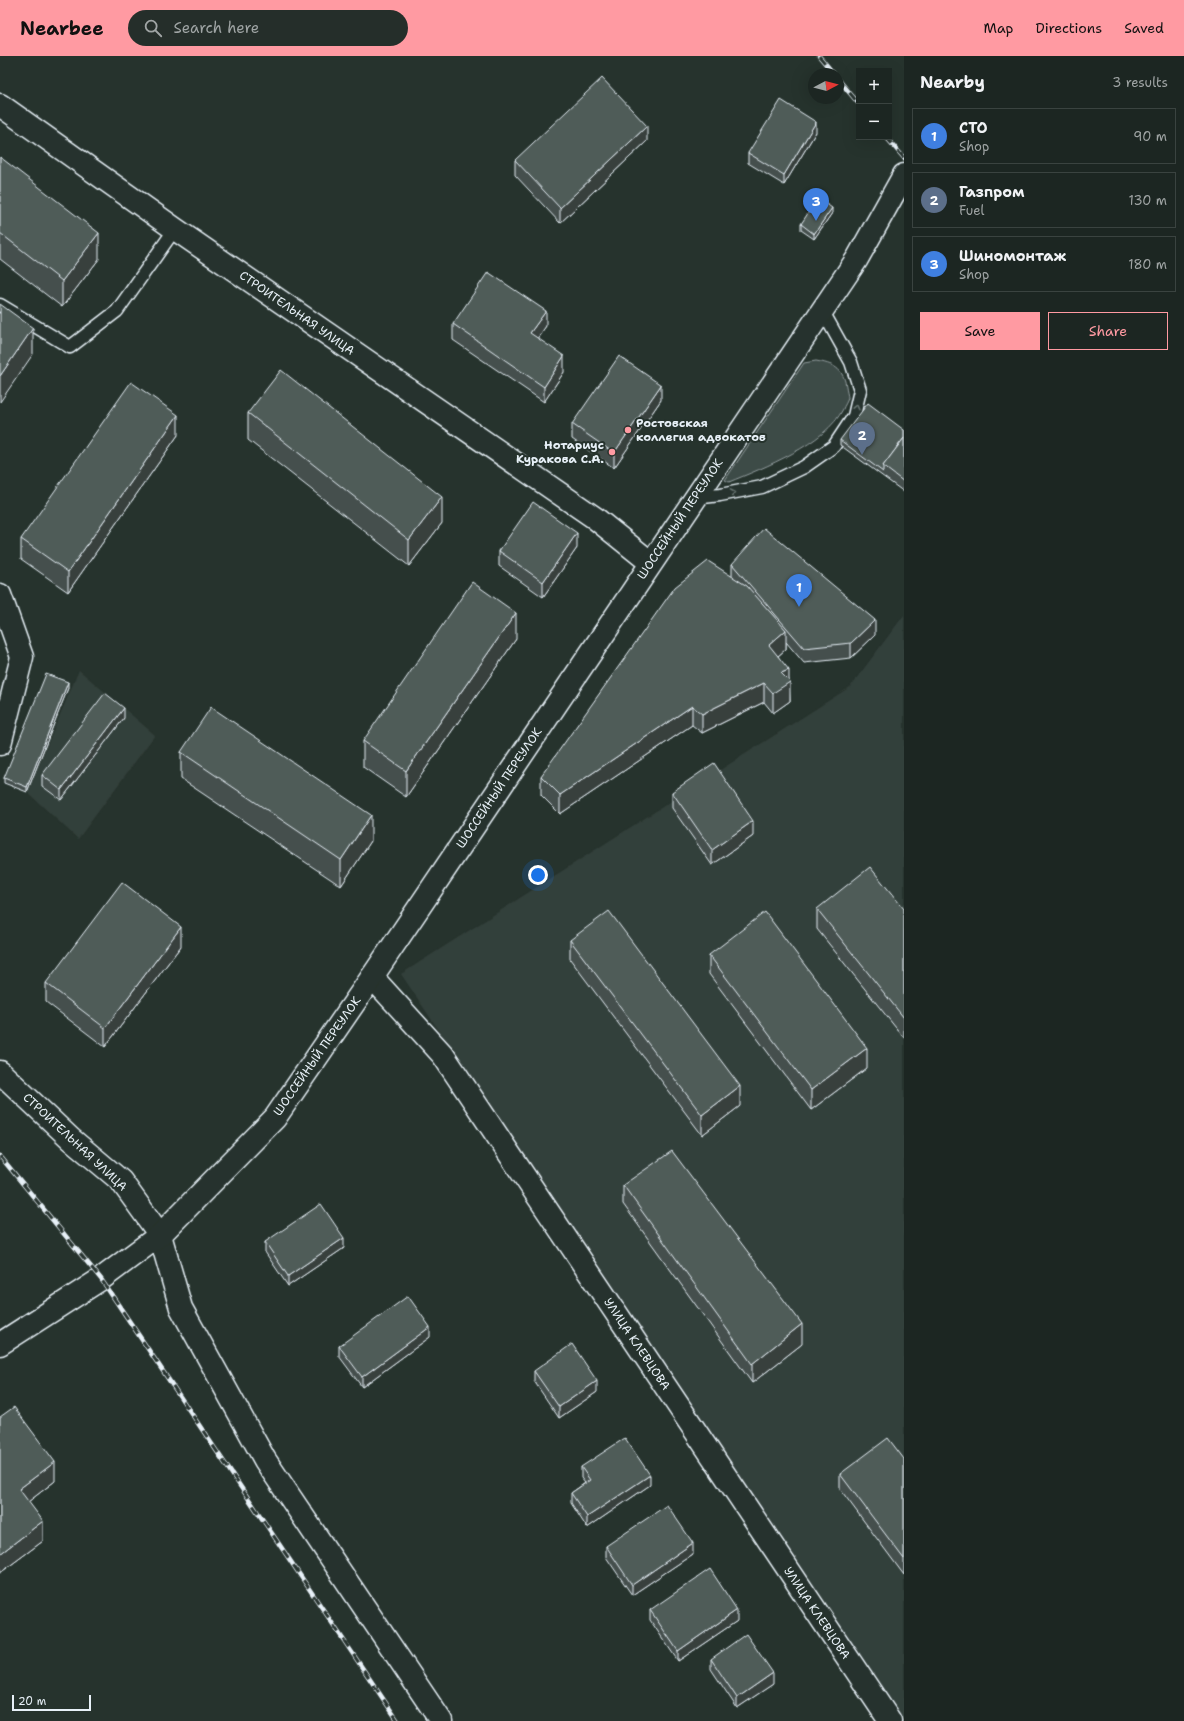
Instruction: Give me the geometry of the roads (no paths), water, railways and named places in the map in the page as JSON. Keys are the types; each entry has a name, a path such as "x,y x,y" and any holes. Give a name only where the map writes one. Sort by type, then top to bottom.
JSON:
{"street":[{"name":"СТРОИТЕЛЬНАЯ УЛИЦА","path":"0,105 175,229 594,518 650,563"},
{"name":"ШОССЕЙНЫЙ ПЕРЕУЛОК","path":"0,1344 102,1279 160,1234 275,1118 372,977 822,310 856,259 904,175"},
{"path":"0,595 22,657 0,744"},
{"name":"УЛИЦА КЛЕВЦОВА","path":"372,977 443,1055 890,1721"},
{"name":"СТРОИТЕЛЬНАЯ УЛИЦА","path":"0,1072 72,1139 121,1181 160,1234"},
{"path":"160,1234 181,1308 265,1460 441,1721"}],"lane":[{"path":"0,305 70,347 117,311 175,229"},
{"path":"695,498 762,488 804,467 834,446 854,416 860,390 851,362 822,310"}],"railway":[{"path":"819,56 829,68"},
{"path":"844,86 856,100"},
{"path":"889,140 904,158"},
{"path":"0,1156 101,1279 398,1721"}],"place":[{"name":"Шиномонтаж","path":"816,221"},
{"name":"Ростовская коллегия адвокатов","path":"628,430"},
{"name":"Нотариус Куракова С.А.","path":"612,452"},
{"name":"Газпром","path":"862,455"},
{"name":"СТО","path":"799,607"}]}
